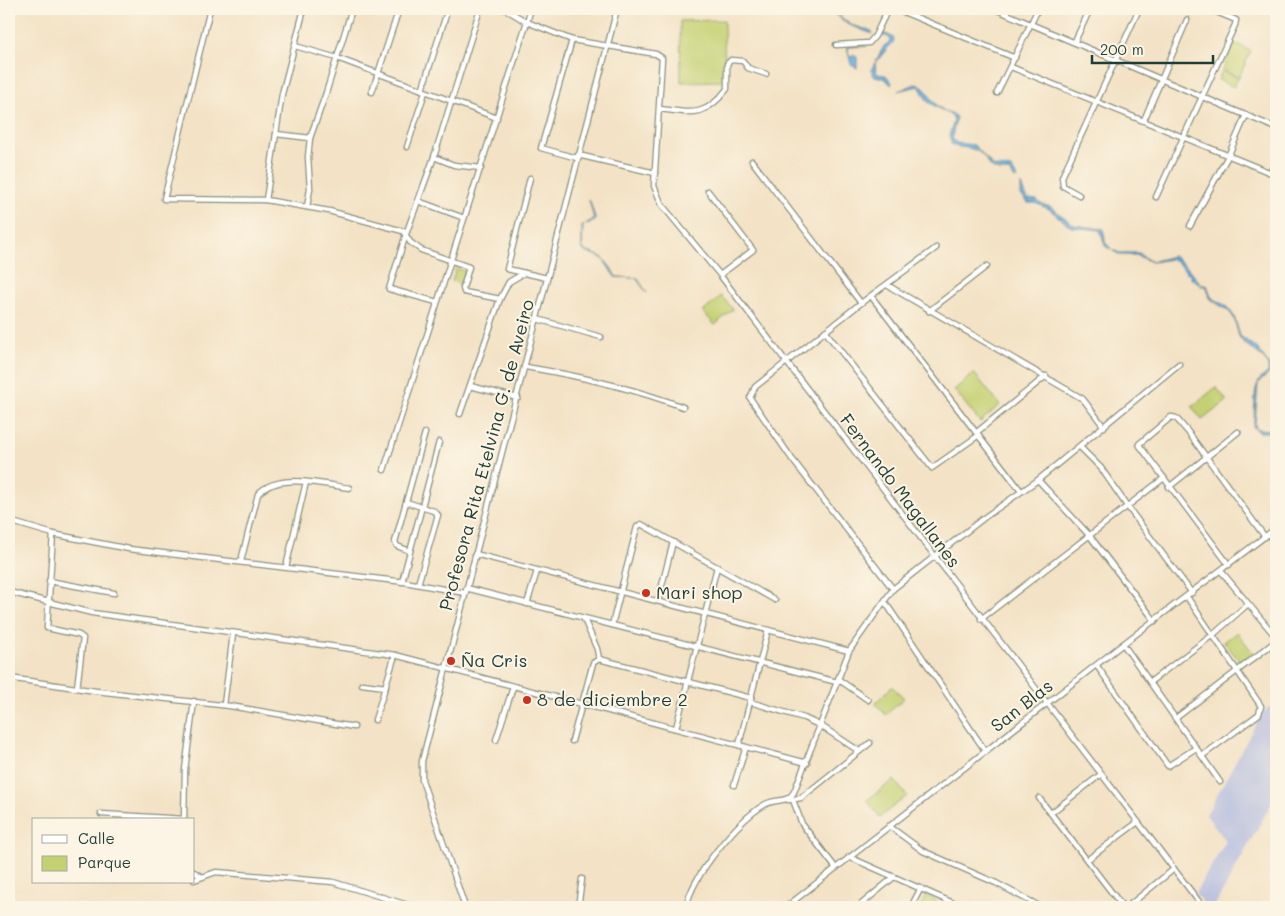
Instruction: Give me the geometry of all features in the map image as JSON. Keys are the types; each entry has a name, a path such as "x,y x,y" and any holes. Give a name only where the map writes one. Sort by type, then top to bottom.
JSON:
{"street":[{"path":"210,9 164,198 266,200 348,216 406,234 415,246 469,266 463,288 464,292 500,299"},
{"path":"266,200 282,94 304,9"},
{"path":"307,207 310,189 308,157 310,138 352,9"},
{"path":"372,92 399,9"},
{"path":"407,146 448,9"},
{"path":"437,302 389,289 406,234 434,157 480,9"},
{"path":"504,9 527,22 572,40 606,47"},
{"path":"384,470 531,9"},
{"name":"Profesora Rita Etelvina G. de Aveiro","path":"464,907 421,774 423,755 526,367 577,157 618,9"},
{"path":"836,45 869,43 875,36 888,9"},
{"path":"896,9 1015,58"},
{"path":"995,9 1075,41 1276,128"},
{"path":"997,93 1038,9"},
{"path":"1075,41 1090,9"},
{"path":"1079,195 1063,186 1062,177 1139,9"},
{"path":"1156,197 1226,48 1236,20 1209,9"},
{"path":"1144,120 1187,20"},
{"path":"572,40 541,148 655,173"},
{"path":"294,46 337,58 497,118"},
{"name":"Fernando Magallanes","path":"606,47 660,55 663,64 654,186 662,205 720,275 785,363 1202,907"},
{"path":"660,109 694,113 706,108 727,90 727,64 730,60 743,60 748,68 766,74"},
{"path":"1011,67 1229,154 1274,174 1276,161"},
{"path":"1190,226 1229,154 1246,115"},
{"path":"276,134 310,138"},
{"path":"434,157 462,167 481,168"},
{"path":"752,161 861,303"},
{"path":"530,178 507,269 547,278"},
{"path":"708,192 753,250 720,275"},
{"path":"418,201 464,218"},
{"path":"893,589 792,459 750,398 755,387 825,330 936,248"},
{"path":"929,311 987,266"},
{"path":"460,414 500,299 509,282 524,273"},
{"path":"887,285 1083,399 1104,427"},
{"path":"871,296 1021,491"},
{"path":"537,319 601,337"},
{"path":"825,330 932,468 978,433 1046,376"},
{"path":"835,868 802,824 791,800 807,763 849,650 893,589 933,556 1080,447 1179,364"},
{"path":"526,367 559,372 633,391 683,407"},
{"path":"470,386 518,398"},
{"path":"1229,565 1169,487 1139,444 1171,417 1176,418 1267,536 1276,542"},
{"path":"1169,487 1238,432"},
{"path":"410,551 397,546 395,542 425,433"},
{"path":"402,582 439,442"},
{"path":"1080,447 1102,468 1127,506 1192,593"},
{"path":"981,619 1164,478"},
{"path":"241,561 258,494 269,487 289,480 349,488"},
{"path":"1038,480 1089,535 1155,621"},
{"path":"286,567 306,482"},
{"path":"406,502 434,511 438,515 418,584"},
{"path":"9,521 53,534 129,549 241,561 465,591 527,604 758,664 838,680 868,700"},
{"path":"612,626 639,525 674,542 775,600"},
{"name":"San Blas","path":"786,907 1123,644 1276,528"},
{"path":"53,534 47,628 79,635 83,638 77,688"},
{"path":"658,601 674,542"},
{"path":"475,554 849,650"},
{"path":"676,728 717,567"},
{"path":"527,604 537,571"},
{"path":"1220,571 1276,637"},
{"path":"49,581 114,593"},
{"path":"9,592 92,613 395,655 807,763"},
{"path":"1187,597 1239,671 1259,702 1261,710 1202,756"},
{"path":"885,602 986,752"},
{"path":"1150,682 1214,634 1248,604"},
{"path":"584,619 597,649 599,660"},
{"path":"739,745 768,630"},
{"path":"224,705 233,634"},
{"path":"1176,718 1276,641"},
{"path":"1123,644 1220,782"},
{"path":"375,720 395,655"},
{"path":"572,741 593,662 599,660 688,682 804,718 821,726 859,751"},
{"path":"1097,666 1168,766 1196,748"},
{"path":"9,678 224,705 354,727"},
{"path":"362,684 386,687"},
{"path":"496,740 513,687"},
{"path":"184,818 185,770 194,701"},
{"path":"686,907 696,883 733,830 766,804 801,798 870,743"},
{"path":"734,785 746,746"},
{"path":"1051,813 1100,775"},
{"path":"1039,798 1124,907"},
{"path":"101,814 167,818"},
{"path":"1087,860 1138,822"},
{"path":"890,826 923,851 996,882 1041,907"},
{"path":"849,857 962,907"},
{"path":"1127,907 1174,869"},
{"path":"195,880 216,872 333,882 414,907"},
{"path":"195,873 202,877"},
{"path":"858,907 894,877"},
{"path":"578,907 582,879"},
{"path":"912,907 921,888"},
{"path":"1272,907 1276,899"},
{"path":"624,906 634,907"}],"shaded area":[{"path":"1276,702 1276,795 1214,907 1206,907 1195,893 1226,841 1206,815 1262,713"}],"green space":[{"path":"724,20 725,81 681,82 680,21"},
{"path":"1234,43 1251,51 1239,77 1223,70"},
{"path":"1222,71 1238,78 1234,87 1218,80"},
{"path":"456,268 465,271 460,284 452,281"},
{"path":"721,296 733,309 715,325 703,312"},
{"path":"974,373 1000,405 980,422 954,390"},
{"path":"1216,387 1227,401 1202,420 1192,407"},
{"path":"1237,632 1253,653 1241,663 1224,642"},
{"path":"892,686 904,698 886,715 875,703"},
{"path":"894,780 907,796 880,817 867,800"},
{"path":"926,895 937,901 934,907 920,907"}],"water":[{"path":"830,9 851,25 872,31 872,34 847,24"},
{"path":"881,32 893,37 894,41 875,63 876,71 878,74 886,75 892,83 891,85 884,78 874,76 871,70 884,46 890,42 889,37 880,35"},
{"path":"854,54 857,57 857,68 851,65 849,57"},
{"path":"915,84 923,86 939,107 956,117 952,138 956,143 974,145 984,156 975,150 952,145 949,135 954,121 952,116 928,102 919,86 898,91"},
{"path":"984,156 994,167 1011,168 1017,178 1015,179 1009,171 995,170"},
{"path":"1021,185 1027,199 1037,200 1041,204 1051,207 1074,225 1104,229 1105,242 1112,250 1120,253 1139,253 1148,260 1154,261 1173,256 1187,267 1200,284 1207,285 1211,297 1226,306 1234,316 1240,336 1258,349 1269,366 1269,374 1258,383 1268,373 1268,367 1263,358 1242,341 1230,312 1210,298 1207,287 1201,285 1196,282 1181,265 1171,259 1152,262 1136,255 1120,255 1105,246 1100,230 1071,227 1049,209 1035,203 1028,203 1021,195"},
{"path":"589,199 595,221 585,224 594,219"},
{"path":"604,259 616,277 637,278 647,293 636,278 615,277"},
{"path":"1258,384 1255,425 1257,429 1275,430 1276,432 1260,432 1253,427 1255,396"}],"place":[{"name":"Mari shop","path":"646,593"},
{"name":"Ña Cris","path":"451,661"},
{"name":"8 de diciembre 2","path":"527,700"}]}
